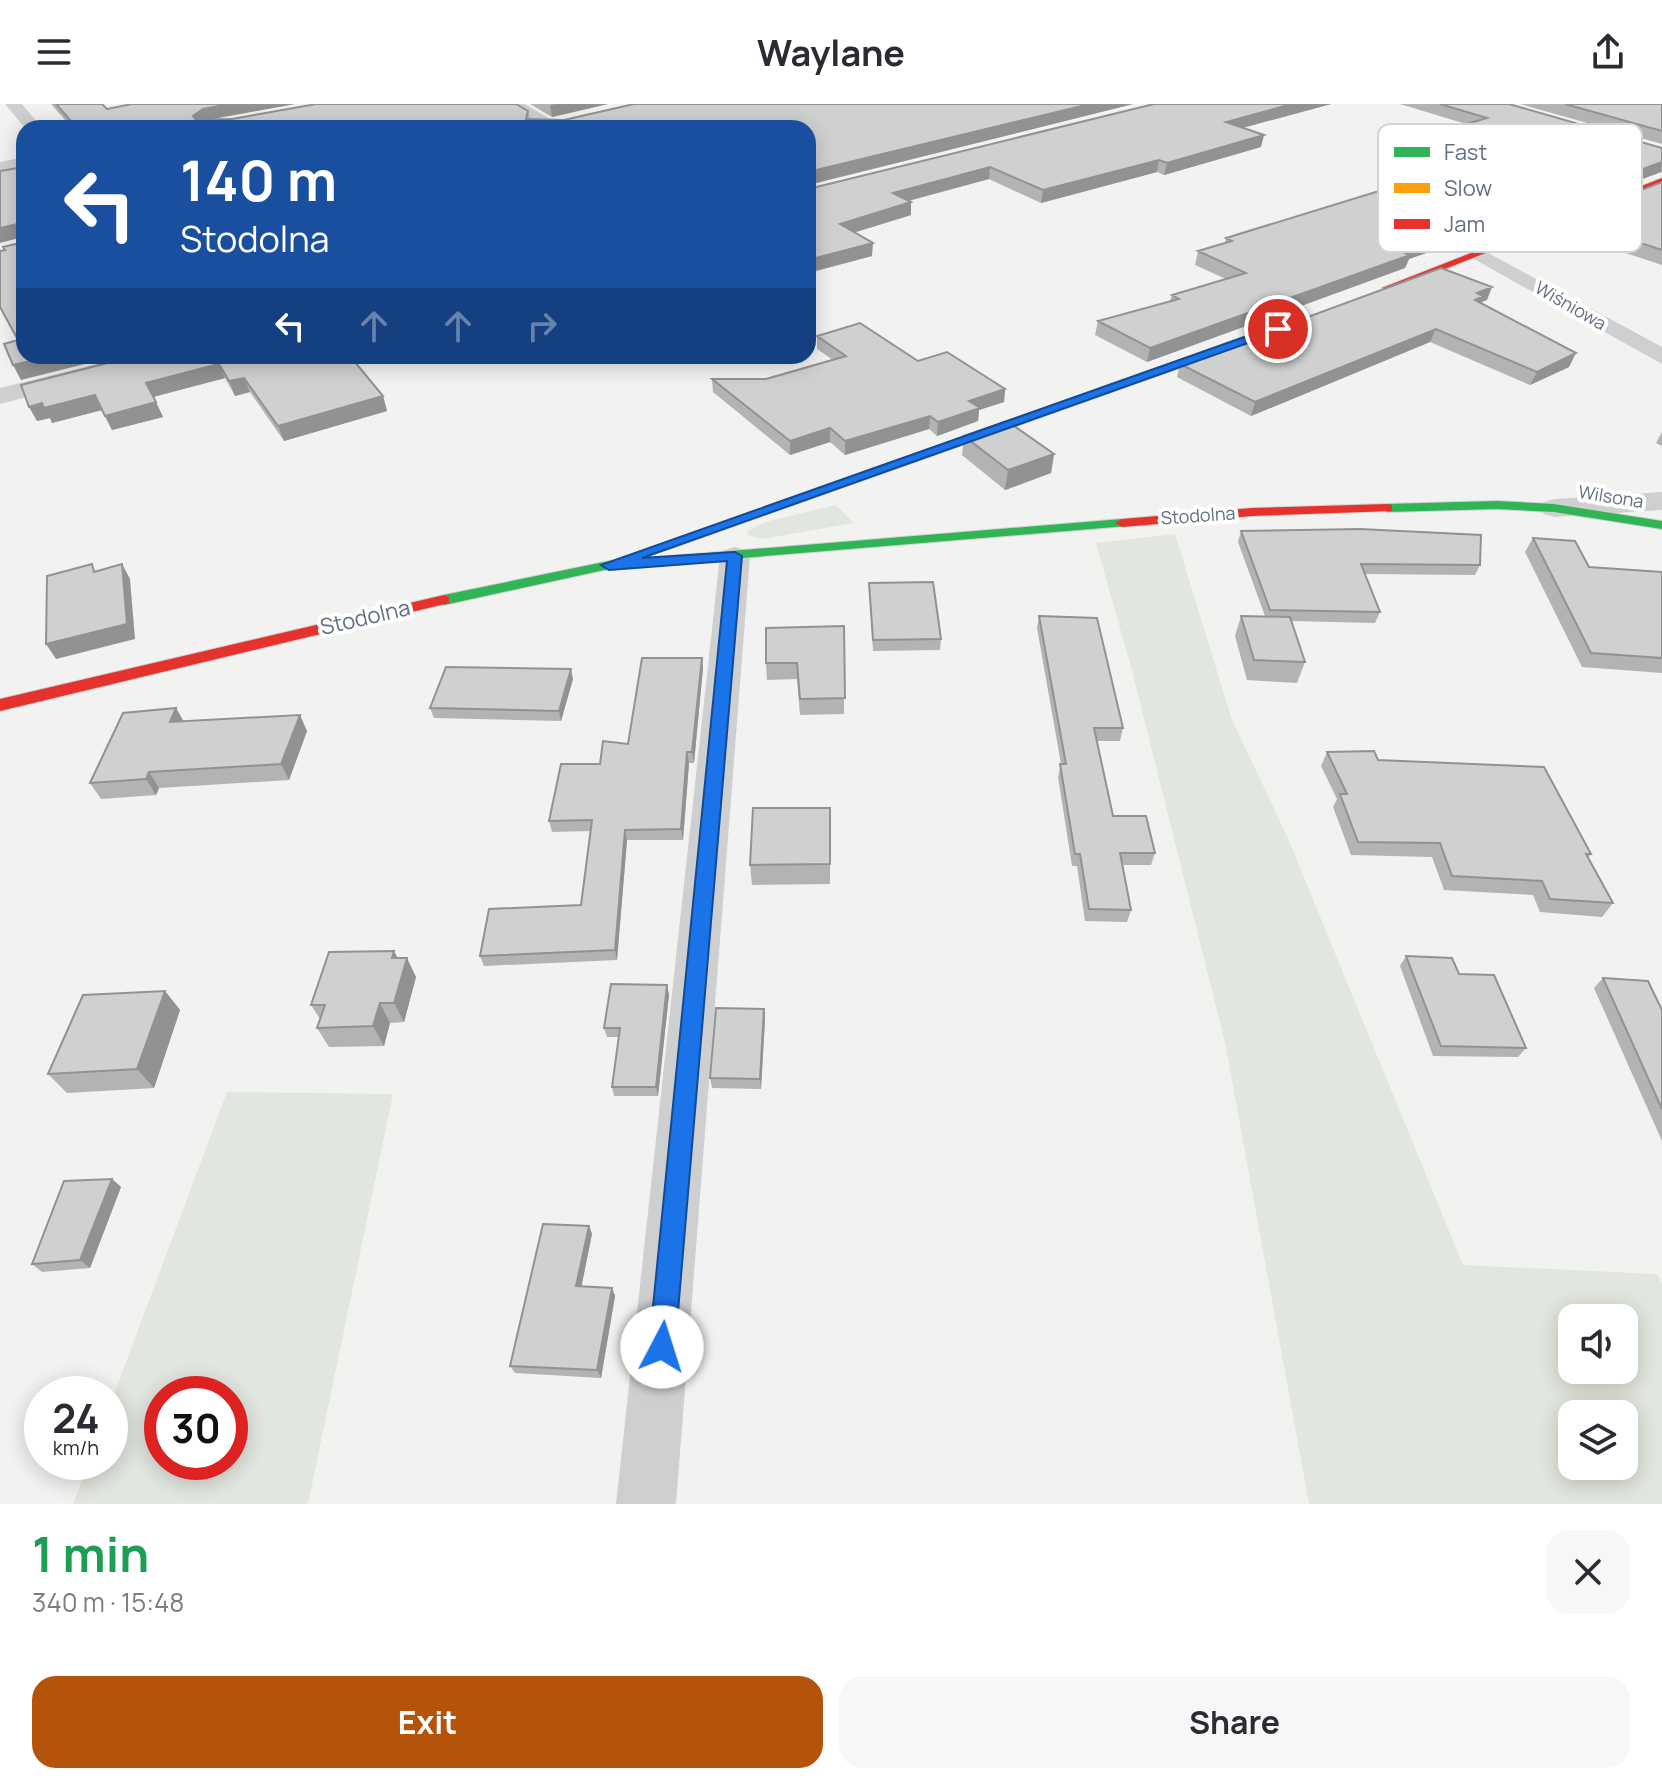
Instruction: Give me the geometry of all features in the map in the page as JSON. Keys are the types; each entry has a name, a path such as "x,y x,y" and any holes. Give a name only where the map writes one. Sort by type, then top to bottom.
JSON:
{"street":[{"path":"13,104 27,120"},
{"path":"513,104 543,120"},
{"path":"1642,189 1662,181"},
{"path":"1374,293 1484,252"},
{"name":"Wiśniowa","path":"1479,254 1662,357"},
{"path":"609,565 1254,337"},
{"path":"0,396 126,364"},
{"name":"Stodolna","path":"0,705 366,616 609,565 1252,512 1497,505 1554,508 1662,501"},
{"name":"Wilsona","path":"1554,508 1662,525"},
{"path":"646,1504 735,556"}],"shaded area":[{"path":"836,505 854,523 762,539 747,535 748,530 769,521"},
{"path":"1175,534 1232,720 1287,836 1463,1265 1657,1274 1662,1284 1662,1504 1309,1504 1225,1042 1131,667 1096,543"},
{"path":"227,1092 393,1094 308,1504 73,1504 82,1480 128,1480 128,1376 121,1376"}],"building":[{"path":"56,104 102,104 107,109 132,104 230,104 203,109 193,116 196,120 70,120"},
{"path":"316,104 516,104 528,111 526,119 564,120 196,120 232,119"},
{"path":"634,104 1090,104 816,170 816,120 564,120"},
{"path":"1154,104 1292,104 1226,122 1264,135 1167,163 1159,160 1043,190 990,167 893,193 911,202 840,224 873,243 816,258 816,187"},
{"path":"1440,104 1509,104 1579,124 1466,124 1487,118"},
{"path":"1565,104 1662,104 1662,131"},
{"path":"1642,142 1662,148 1662,162 1642,169"},
{"path":"16,168 16,224 0,228 0,171"},
{"path":"1662,182 1662,250 1642,243 1642,190"},
{"path":"1378,191 1378,252 1410,255 1150,348 1098,321 1179,299 1172,295 1246,273 1198,251 1232,241 1226,238"},
{"path":"16,244 16,336 0,307 0,251 5,250 3,247"},
{"path":"1441,268 1492,287 1477,293 1483,296 1475,300 1576,353 1537,372 1436,329 1255,402 1180,364"},
{"path":"860,323 918,361 947,352 1005,389 969,401 980,408 938,422 930,416 845,441 830,428 790,441 712,379 766,379 846,356 817,336"},
{"path":"16,341 17,364 13,365 4,344"},
{"path":"104,364 219,364 146,383 156,402 105,416 95,395 44,408 42,403 29,407 21,385"},
{"path":"219,364 357,364 383,396 278,426 244,378 229,381"},
{"path":"1007,421 1054,454 1008,470 964,436"},
{"path":"1360,529 1481,535 1480,565 1361,564 1380,612 1270,610 1241,531"},
{"path":"1533,538 1575,541 1589,567 1662,572 1662,658 1591,653"},
{"path":"92,564 94,572 122,564 127,624 46,644 47,576"},
{"path":"933,582 941,639 873,640 869,583"},
{"path":"1039,616 1097,618 1123,728 1094,728 1113,816 1146,816 1155,853 1120,853 1131,910 1089,909 1080,854 1075,854 1060,764 1066,764"},
{"path":"1241,616 1290,617 1305,662 1254,660"},
{"path":"844,626 845,698 800,699 797,663 766,663 766,628"},
{"path":"642,658 702,658 692,752 687,752 681,829 625,830 615,950 480,956 489,909 581,905 592,820 549,821 561,764 600,764 603,741 628,744"},
{"path":"446,667 571,669 559,711 430,708"},
{"path":"176,708 170,722 300,715 281,764 149,772 146,779 90,783 123,713"},
{"path":"1374,751 1378,760 1544,767 1591,854 1586,854 1613,903 1550,899 1542,881 1452,876 1440,843 1358,842 1340,794 1347,794 1327,752"},
{"path":"753,808 830,808 830,864 750,865"},
{"path":"394,951 392,958 407,958 394,1003 380,1003 373,1026 317,1028 325,1005 311,1005 329,952"},
{"path":"1406,956 1452,958 1459,974 1494,975 1526,1048 1441,1046"},
{"path":"1603,978 1648,981 1662,1010 1662,1109"},
{"path":"611,984 667,985 656,1087 612,1087 620,1028 604,1028"},
{"path":"165,991 137,1069 48,1074 83,995"},
{"path":"716,1008 764,1009 760,1079 710,1078"},
{"path":"112,1179 80,1260 32,1264 64,1181"},
{"path":"543,1224 589,1226 576,1286 612,1288 597,1370 510,1366"}],"traffic: fast":[{"path":"1387,508 1497,505 1554,508 1662,525"},
{"path":"444,600 609,565 1122,523"}],"traffic: slow":[{"path":"664,546 1237,344"}],"traffic: jam":[{"path":"1642,189 1662,181"},
{"path":"1387,288 1480,252"},
{"path":"1122,523 1252,512 1387,508"},
{"path":"0,705 444,600"}],"route":[{"path":"662,1347 735,556 609,565 1135,382 1278,329"}]}
